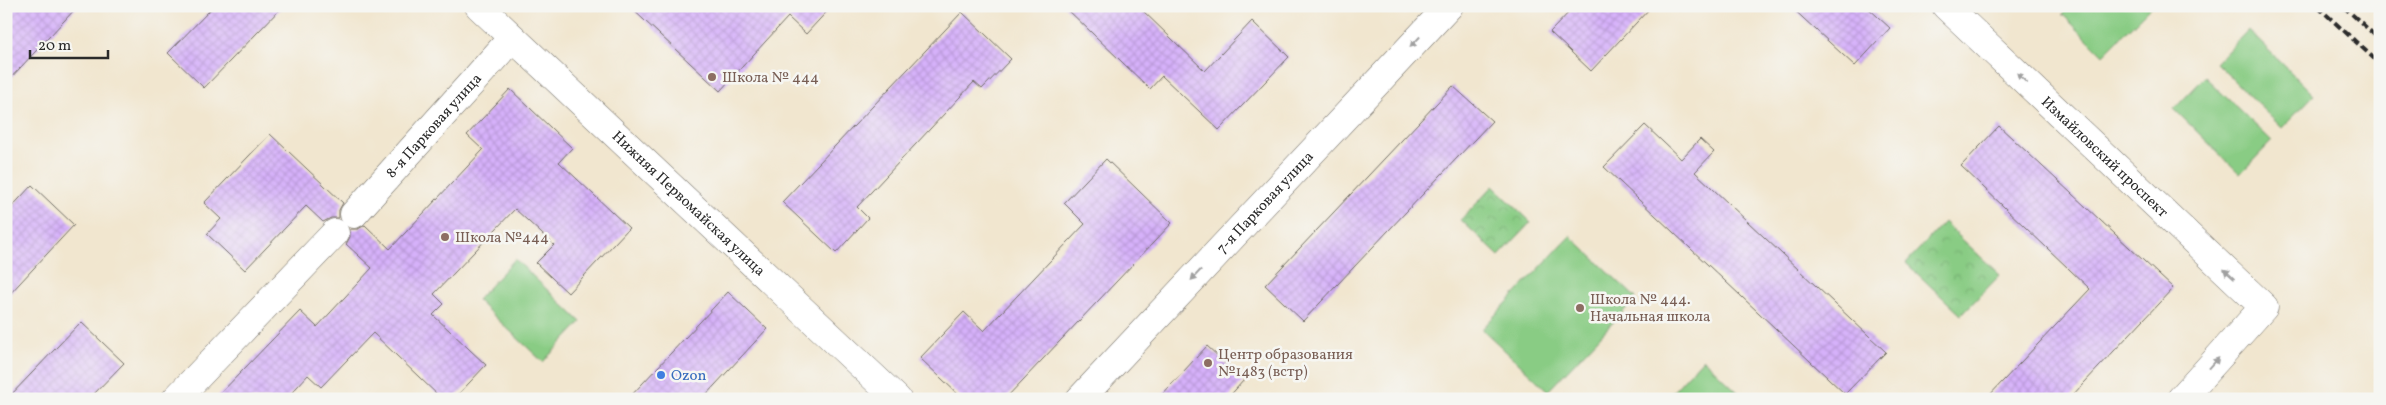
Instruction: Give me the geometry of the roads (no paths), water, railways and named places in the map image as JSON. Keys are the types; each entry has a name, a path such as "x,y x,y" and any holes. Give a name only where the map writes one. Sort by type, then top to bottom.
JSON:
{"street":[{"name":"Нижняя Первомайская улица","path":"479,6 897,399"},
{"name":"7-я Парковая улица","path":"1080,399 1449,6"},
{"name":"Измайловский проспект","path":"1946,6 2264,307 2181,399"},
{"name":"8-я Парковая улица","path":"354,214 512,38"},
{"path":"176,399 335,233"}],"railway":[{"path":"2317,6 2380,64"},
{"path":"2343,6 2380,40"}],"place":[{"name":"Школа № 444","path":"712,77"},
{"name":"Школа №444","path":"445,237"},
{"name":"Школа № 444. Начальная школа","path":"1580,308"},
{"name":"Центр образования №1483 (встр)","path":"1208,363"},
{"name":"Ozon","path":"661,375"}]}
